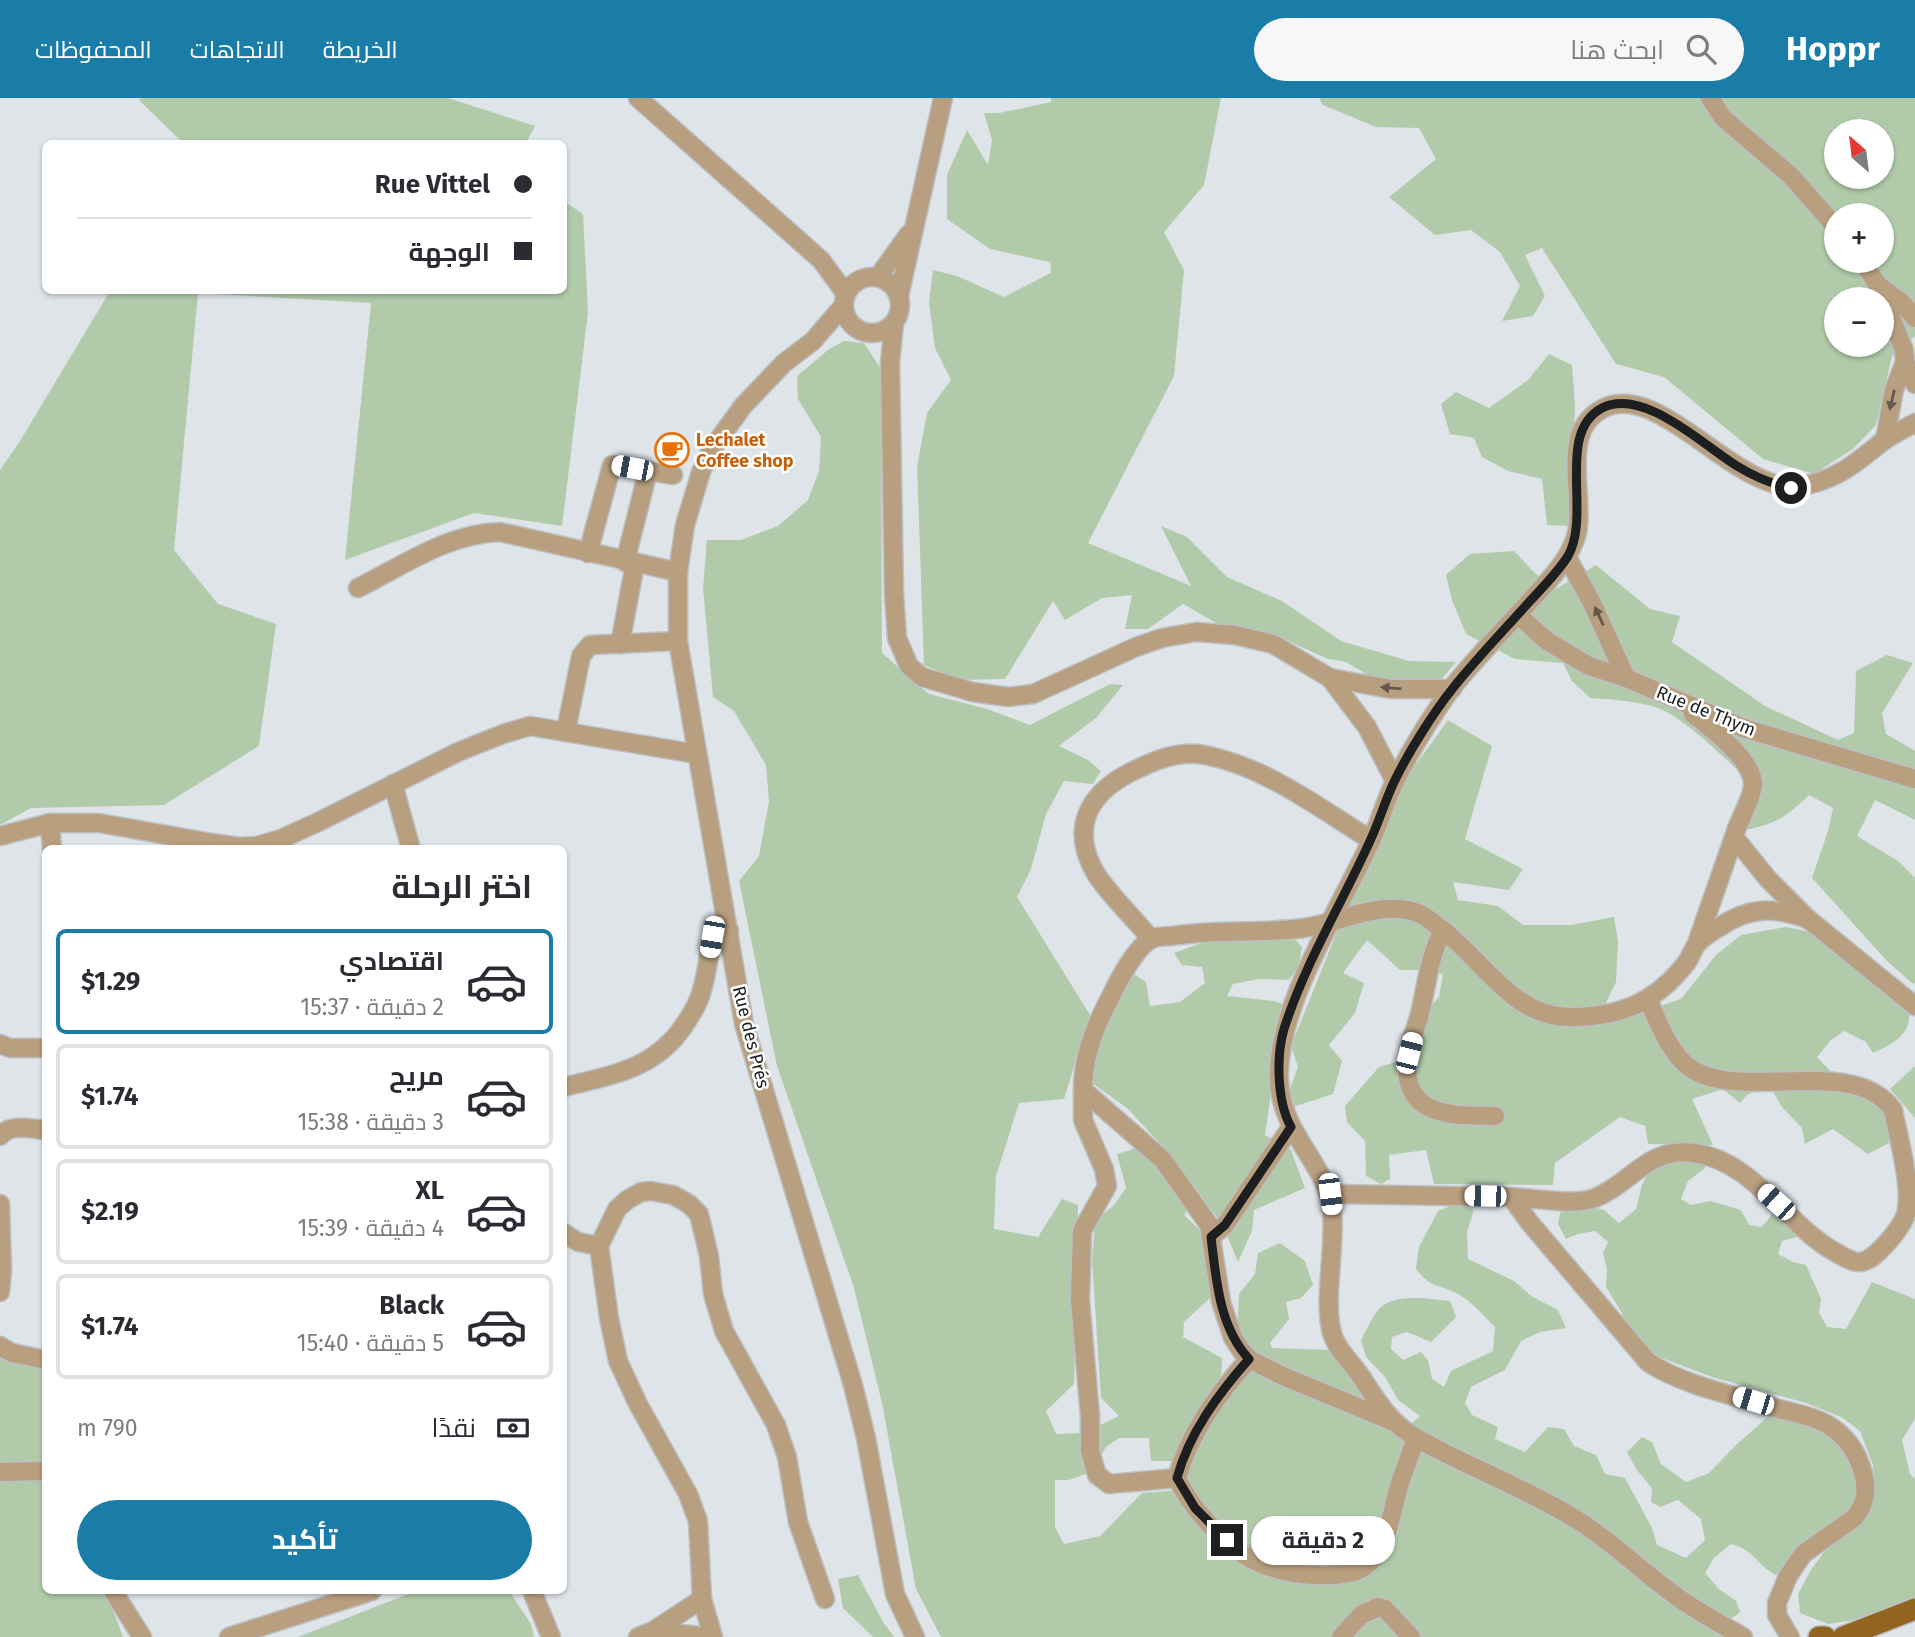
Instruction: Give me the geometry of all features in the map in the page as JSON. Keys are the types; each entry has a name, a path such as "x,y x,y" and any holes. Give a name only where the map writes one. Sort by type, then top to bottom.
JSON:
{"main road":[{"path":"1843,1637 1915,1609"},
{"path":"1819,1637 1825,1637"}],"street":[{"path":"638,98 821,260 845,300 846,317 890,363"},
{"path":"943,98 899,296 901,305 894,323 890,363 894,594 897,638 909,666 922,677 973,692 1008,697 1033,694 1162,638 1196,632 1235,635 1273,644 1330,678 1391,689 1452,689"},
{"path":"1710,98 1723,118 1791,176 1824,213"},
{"path":"845,300 859,280 873,277 914,229"},
{"path":"821,260 887,281 899,296"},
{"path":"1870,273 1908,350 1915,384"},
{"path":"1878,285 1902,303 1915,318"},
{"name":"Rue des Prés","path":"845,300 813,341 784,363 743,406 711,450 688,512 678,572 678,641 744,1024 853,1385 866,1438 895,1594 915,1637"},
{"path":"861,330 887,330 894,323"},
{"name":"Rue des Prés","path":"813,341 861,330"},
{"path":"1885,440 1894,390 1908,350"},
{"path":"1395,1423 1346,1358 1332,1333 1333,1219 1330,1194 1291,1127 1284,1109 1279,1077 1284,1031 1395,781 1452,689 1567,557 1578,527 1576,475 1581,430 1593,415 1614,404 1631,404 1659,415 1760,479 1791,488 1829,480 1861,460 1885,440 1915,423"},
{"path":"588,553 612,465 673,475"},
{"path":"620,644 630,563 648,471"},
{"path":"358,588 452,541 500,532 678,572"},
{"path":"1567,557 1593,605 1626,678"},
{"name":"Rue de Thym","path":"1518,615 1547,641 1588,666 1626,678 1743,728 1915,779"},
{"path":"566,731 581,656 585,649 590,645 678,641"},
{"path":"1330,678 1367,727 1395,781"},
{"path":"1177,1478 1109,1484 1097,1475 1090,1451 1090,1416 1080,1300 1080,1248 1086,1222 1107,1186 1104,1169 1083,1120 1083,1069 1102,1013 1123,972 1151,939 1181,934 1302,928 1365,912 1406,910 1420,914 1443,930 1511,995 1551,1016 1596,1016 1648,999 1682,967 1696,944 1710,912 1753,787 1752,778 1743,761 1730,745 1680,702"},
{"path":"260,845 305,828 458,752 530,726 697,754"},
{"path":"1151,939 1097,875 1088,857 1084,820 1102,789 1151,762 1166,756 1204,755 1245,767 1280,784 1371,840"},
{"path":"393,784 410,845"},
{"path":"0,836 50,823 99,823 221,845"},
{"path":"50,823 52,845"},
{"path":"1734,837 1768,879 1808,919 1915,1006"},
{"path":"1696,944 1722,925 1751,911 1778,911 1808,919"},
{"path":"567,1086 631,1069 649,1061 667,1047 696,1007 702,991 712,937 729,930"},
{"path":"1443,930 1430,960 1409,1053 1407,1065 1410,1087 1419,1102 1436,1112 1495,1116"},
{"path":"1330,1194 1581,1201 1594,1199 1657,1158 1691,1153 1708,1156 1736,1169 1816,1240 1856,1262 1868,1260 1876,1254 1902,1223 1906,1212 1907,1192 1892,1110 1888,1103 1870,1091 1820,1081 1747,1082 1703,1075 1682,1062 1648,999"},
{"path":"0,1044 10,1048 42,1048"},
{"path":"1083,1090 1163,1160 1209,1226 1221,1302 1233,1338 1249,1359 1395,1423 1416,1438 1550,1505 1580,1522 1685,1602 1743,1637"},
{"path":"1211,1237 1225,1225 1291,1127"},
{"path":"0,1136 8,1129 42,1130"},
{"path":"645,1634 711,1637 702,1599 698,1521 688,1494 638,1404 618,1361 609,1318 599,1246 617,1209 626,1200 641,1192 673,1195 690,1204 699,1214 709,1256 713,1294 724,1331 776,1425 787,1457 798,1522 825,1599"},
{"path":"1511,1197 1648,1362 1669,1375 1825,1423 1836,1430 1854,1451 1866,1489 1863,1505 1854,1518 1803,1554 1788,1576 1777,1603 1777,1615 1790,1637"},
{"path":"0,1203 0,1292"},
{"path":"567,1235 578,1242 599,1246"},
{"path":"0,1346 12,1353 42,1359"},
{"path":"1177,1478 1186,1453 1217,1397 1249,1359"},
{"path":"1177,1478 1195,1508 1227,1540 1255,1561 1304,1575 1350,1574 1367,1565 1380,1548 1416,1438"},
{"path":"0,1472 42,1471"},
{"path":"115,1594 142,1637"},
{"path":"229,1637 363,1594"},
{"path":"533,1594 551,1637"},
{"path":"645,1634 702,1599"},
{"path":"1341,1637 1361,1615 1378,1607 1385,1609 1411,1637"}],"green space":[{"path":"448,98 535,126 528,140 180,140 139,100"},
{"path":"1051,98 1221,98 1204,185 1164,232 1184,270 1174,376 1088,543 1191,586 1161,526 1187,537 1227,577 1282,601 1341,641 1409,661 1456,662 1438,683 1378,681 1346,662 1328,659 1279,637 1225,628 1183,604 1148,629 1125,629 1132,595 1102,598 1065,620 1053,601 1005,679 958,680 924,665 917,467 927,413 951,380 935,348 929,302 933,270 957,276 1004,297 1051,273 1050,262 990,249 947,219 947,175 967,130 988,165 992,140 984,113 999,113 1051,102"},
{"path":"1319,98 1915,98 1915,336 1894,354 1894,287 1824,287 1824,357 1892,357 1876,425 1853,449 1814,474 1763,459 1664,377 1616,364 1542,248 1525,255 1545,296 1533,316 1502,321 1520,286 1500,252 1471,230 1435,235 1389,197 1436,159 1419,128 1376,127 1323,105"},
{"path":"567,203 583,214 588,312 562,526 474,513 345,560 371,303 215,294 567,294"},
{"path":"108,294 198,294 174,550 218,604 276,624 259,746 164,805 31,808 0,825 0,470"},
{"path":"844,341 864,343 881,369 882,653 929,694 987,709 1030,725 1110,684 1123,685 1096,718 1059,746 1088,760 1101,771 1093,784 1064,781 1046,814 1031,869 1017,897 1090,1015 1064,1099 1019,1103 996,1176 994,1229 1038,1237 1062,1199 1078,1205 1074,1384 1046,1411 1056,1434 1083,1433 1119,1416 1101,1398 1092,1260 1095,1221 1114,1205 1126,1188 1117,1154 1136,1148 1156,1155 1191,1205 1184,1215 1207,1237 1212,1277 1211,1297 1184,1322 1183,1337 1222,1358 1221,1382 1241,1363 1237,1344 1239,1294 1255,1274 1258,1253 1280,1243 1305,1261 1313,1285 1301,1298 1286,1302 1289,1319 1270,1343 1272,1348 1333,1350 1359,1385 1364,1397 1350,1398 1405,1441 1438,1440 1411,1424 1420,1416 1398,1400 1385,1377 1366,1357 1361,1340 1378,1310 1385,1304 1402,1299 1450,1301 1456,1317 1431,1342 1407,1332 1392,1337 1391,1349 1403,1360 1421,1352 1428,1360 1432,1379 1444,1387 1451,1371 1493,1351 1495,1327 1463,1297 1431,1283 1416,1269 1419,1247 1438,1211 1458,1203 1474,1210 1467,1232 1468,1259 1514,1281 1531,1296 1558,1310 1566,1328 1540,1332 1521,1341 1505,1370 1471,1387 1465,1403 1472,1415 1498,1427 1495,1439 1525,1452 1548,1427 1564,1429 1574,1446 1596,1455 1605,1474 1625,1478 1652,1528 1657,1545 1686,1558 1705,1540 1701,1519 1678,1500 1660,1507 1651,1502 1652,1488 1636,1469 1627,1452 1642,1437 1652,1442 1661,1464 1686,1482 1709,1473 1770,1415 1825,1429 1842,1450 1855,1473 1858,1497 1846,1512 1797,1548 1776,1575 1751,1554 1731,1544 1714,1558 1705,1573 1719,1589 1736,1601 1740,1612 1718,1629 1723,1637 941,1637 916,1589 882,1403 854,1288 777,1066 739,881 759,856 769,801 766,765 734,711 713,697 703,588 707,540 741,540 778,526 808,500 819,471 821,437 798,399 797,376 828,350","holes":["1119,1438 1149,1438 1151,1461 1180,1461 1180,1490 1142,1493 1100,1536 1064,1544 1055,1527 1055,1480 1069,1480 1091,1472 1106,1447"]},
{"path":"1549,354 1572,365 1575,407 1570,526 1547,525 1542,479 1508,471 1482,457 1474,438 1450,434 1441,404 1456,392 1489,408 1528,380"},
{"path":"1514,551 1535,573 1556,589 1596,565 1650,609 1680,616 1672,642 1765,706 1838,740 1854,733 1856,671 1887,655 1913,663 1882,713 1886,734 1915,751 1915,820 1875,800 1857,836 1898,861 1915,878 1915,983 1887,961 1812,878 1833,808 1809,795 1780,818 1744,830 1753,784 1679,720 1667,712 1647,705 1590,698 1572,681 1563,663 1515,659 1466,634 1452,600 1446,575 1470,554"},
{"path":"1448,720 1492,746 1465,839 1523,869 1509,890 1453,882 1458,900 1498,906 1523,925 1571,925 1614,917 1618,941 1616,982 1597,1021 1642,1012 1681,999 1716,955 1741,935 1785,927 1817,933 1909,1009 1908,1025 1900,1037 1888,1046 1873,1053 1866,1042 1844,1031 1831,1040 1817,1057 1832,1073 1881,1099 1887,1117 1889,1143 1868,1154 1833,1129 1805,1144 1802,1128 1782,1107 1770,1087 1748,1094 1740,1103 1723,1089 1692,1099 1713,1145 1648,1144 1645,1126 1620,1117 1555,1163 1553,1185 1434,1184 1426,1150 1389,1155 1390,1179 1381,1184 1366,1176 1365,1141 1347,1122 1345,1106 1379,1067 1412,1057 1419,1019 1439,997 1443,974 1424,970 1400,970 1367,940 1343,973 1364,983 1355,1013 1329,1045 1342,1061 1333,1094 1293,1107 1289,1091 1298,1067 1291,1046 1355,887 1409,774"},
{"path":"1287,931 1302,947 1299,966 1289,980 1259,979 1233,984 1227,996 1275,1001 1284,1005 1265,1135 1291,1150 1305,1188 1254,1210 1252,1231 1238,1262 1222,1224 1168,1152 1127,1108 1092,1083 1100,1043 1132,973 1146,982 1150,1006 1180,1002 1205,983 1202,967 1182,965 1174,953 1213,939"},
{"path":"1915,1066 1915,1118 1890,1089"},
{"path":"1705,1158 1705,1168 1688,1181 1681,1199 1691,1205 1710,1201 1741,1210 1749,1225 1762,1227 1773,1213 1790,1218 1800,1236 1782,1241 1778,1254 1806,1265 1821,1299 1819,1313 1827,1327 1846,1329 1872,1282 1915,1299 1915,1419 1902,1440 1910,1474 1915,1479 1915,1601 1874,1617 1828,1624 1800,1613 1798,1594 1812,1568 1832,1542 1869,1511 1875,1492 1873,1465 1860,1431 1841,1417 1806,1403 1712,1377 1659,1357 1625,1327 1622,1313 1606,1287 1607,1270 1603,1253 1608,1242 1595,1231 1566,1239 1558,1224 1560,1213 1579,1203 1604,1210 1619,1223 1636,1209 1642,1185 1654,1162"},
{"path":"0,1358 8,1363 42,1368 42,1594 107,1594 123,1637 0,1637"},
{"path":"858,1575 894,1637 873,1637 843,1608 838,1579"},
{"path":"408,1594 511,1594 531,1624 534,1637 298,1637"}],"place":[{"name":"Lechalet Coffee shop","path":"672,450"}],"route":[{"path":"1227,1540 1189,1501 1177,1478 1186,1453 1217,1397 1249,1359 1233,1338 1221,1302 1211,1237 1225,1225 1291,1127 1281,1098 1279,1077 1284,1031 1311,963 1371,840 1395,781 1452,689 1567,557 1578,527 1576,475 1581,430 1593,415 1602,409 1614,404 1631,404 1671,421 1760,479 1791,488"}]}
